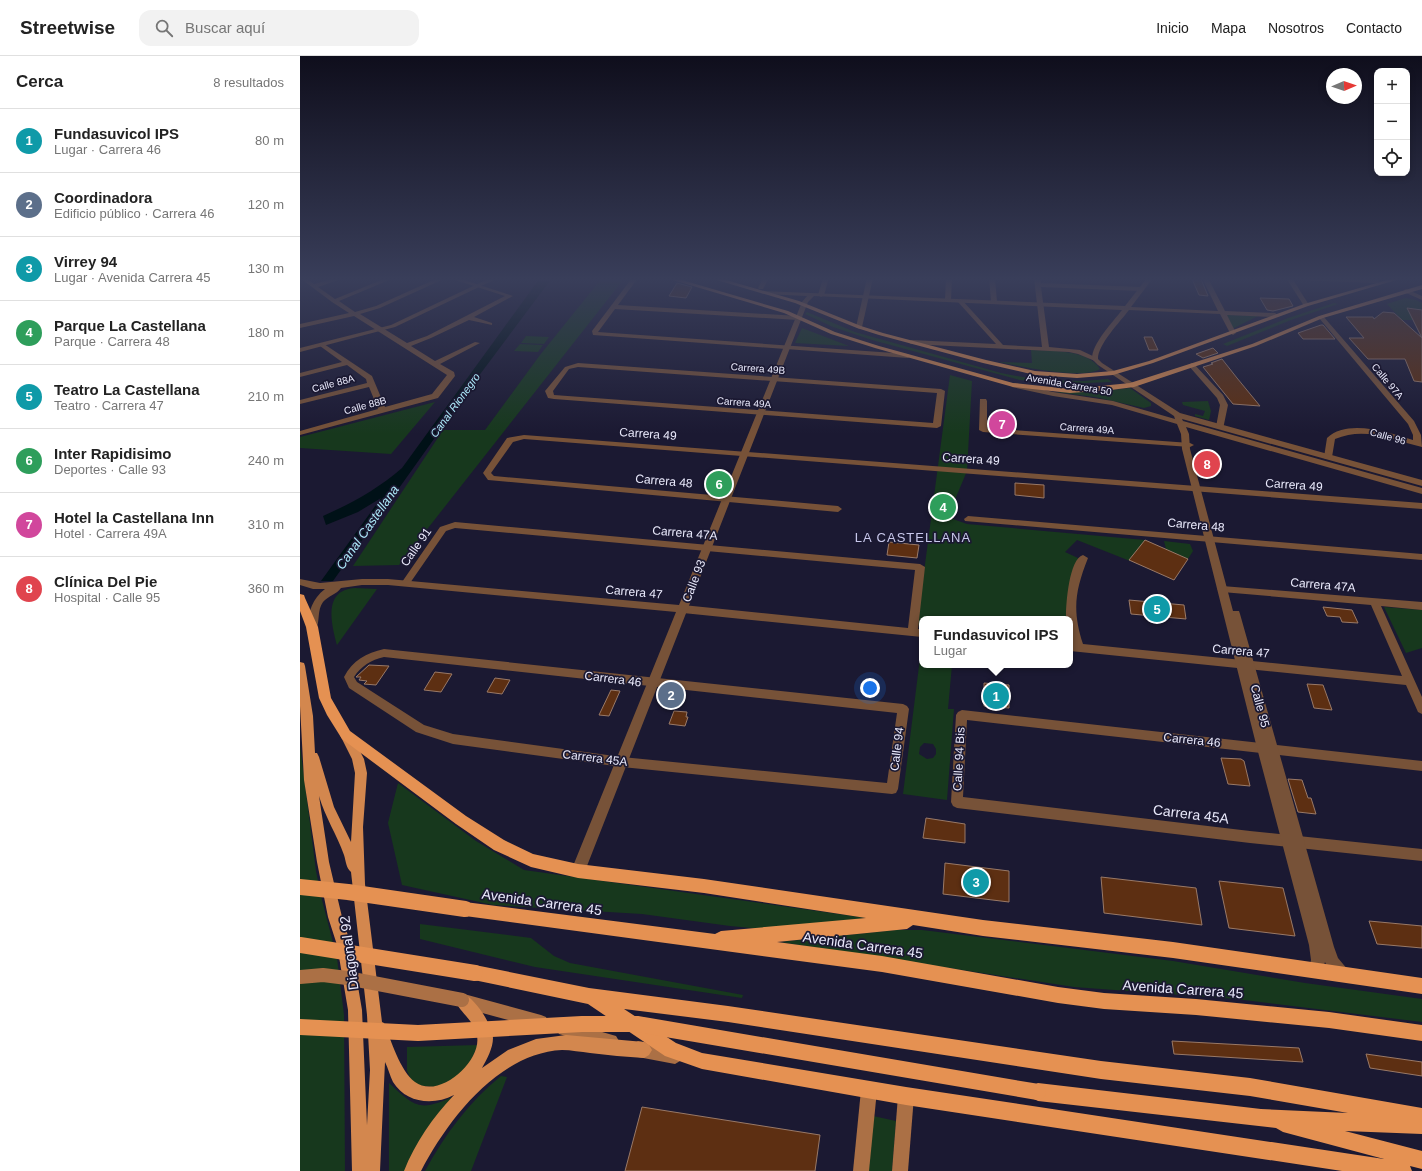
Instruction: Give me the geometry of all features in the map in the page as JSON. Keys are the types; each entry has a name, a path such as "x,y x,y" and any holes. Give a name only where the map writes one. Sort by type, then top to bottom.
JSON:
{"highway":[{"path":"300,598 312,627 325,698 346,735 461,820 499,844 531,860 578,870 704,886 989,929 1173,950 1422,986"},
{"name":"Avenida Carrera 45","path":"300,887 348,892 691,940 882,964 1058,996 1104,1001 1219,1009 1329,1020 1422,1033"},
{"path":"691,940 755,937 923,919"},
{"path":"300,945 475,973 589,996 728,1014 1101,1070 1250,1087 1422,1117"},
{"path":"589,996 671,1050 702,1061 1322,1165 1403,1171"},
{"path":"300,1027 369,1032 419,1033 593,1024 637,1024 1038,1092 1261,1118 1422,1125"},
{"path":"1261,1118 1422,1160"}],"main road":[{"name":"Avenida Carrera 50","path":"828,330 908,356 1013,384"},
{"name":"Avenida Carrera 50","path":"870,330 1035,373 1077,376 1113,373 1240,330"},
{"path":"1013,384 1070,391 1130,385 1254,345 1289,330"},
{"path":"300,666 309,737 318,775 328,807 350,854 358,884"},
{"name":"Diagonal 92","path":"346,735 358,759 361,773 357,827 358,884 374,1015 378,1070 372,1171"},
{"name":"Diagonal 92","path":"309,737 310,780 323,862 335,917 344,945 355,1010 360,1171"},
{"path":"300,976 316,975 338,977 409,988 462,1000 644,1050 702,1061"},
{"path":"374,1015 399,1077 407,1087 423,1094 443,1092 461,1083 468,1076 476,1064 485,1038 482,1025 462,1000"},
{"path":"412,1171 434,1132 452,1109 481,1079 530,1048 559,1042 644,1050"},
{"path":"860,1171 869,1090"},
{"path":"900,1171 906,1096"}],"street":[{"path":"300,350 381,330"},
{"path":"381,330 435,364 477,343"},
{"path":"406,346 442,330"},
{"path":"596,330 595,334 908,356"},
{"name":"Calle 93","path":"578,870 654,683 793,330"},
{"path":"986,330 1001,346"},
{"path":"1044,330 1046,348"},
{"path":"1095,359 1095,354 1099,345 1111,330"},
{"name":"Calle 97A","path":"1333,330 1411,423 1420,444"},
{"name":"Avenida Carrera 50","path":"911,342 1046,348 1074,351 1095,359 1130,385 1177,415 1422,483"},
{"path":"322,345 369,378 382,410"},
{"path":"300,375 348,363"},
{"name":"Calle 88B","path":"300,433 435,396 451,374 435,364"},
{"path":"1192,365 1220,397 1224,405 1220,427"},
{"name":"Carrera 49B","path":"551,396 550,391 567,368 573,366 941,391 937,426"},
{"name":"Calle 88A","path":"300,402 371,384"},
{"name":"Avenida Carrera 50","path":"1013,384 1039,392 1102,401 1422,491"},
{"name":"Carrera 49A","path":"551,396 937,426"},
{"path":"1136,410 1151,408 1153,406 1153,400"},
{"name":"Carrera 49A","path":"983,401 983,430 1188,445"},
{"name":"Calle 95","path":"1177,415 1182,424 1188,445 1267,748 1293,841 1329,954 1336,968 1343,975"},
{"name":"Calle 96","path":"1328,457 1332,438 1340,433 1350,430 1364,430 1420,444"},
{"name":"Carrera 49","path":"488,475 488,470 510,440 519,437 1422,506"},
{"name":"Carrera 48","path":"488,475 491,478 838,509"},
{"name":"Carrera 48","path":"968,519 1213,538 1422,557"},
{"name":"Carrera 47A","path":"449,526 455,525 920,567 918,632"},
{"name":"Calle 91","path":"405,584 444,529 449,526"},
{"path":"1072,616 1073,584 1083,558"},
{"name":"Carrera 47","path":"300,582 318,586 363,582 405,584 918,632"},
{"name":"Carrera 47","path":"312,627 314,608 320,597 344,584"},
{"name":"Carrera 47A","path":"1226,590 1422,606"},
{"path":"1375,602 1422,709"},
{"path":"1073,638 1074,648"},
{"name":"Carrera 47","path":"1074,648 1410,681"},
{"name":"Carrera 46","path":"372,656 384,653 399,654 903,709"},
{"name":"Carrera 45A","path":"372,656 361,661 353,669 349,677 353,685 420,729 453,738 622,762 892,789"},
{"name":"Calle 94","path":"892,789 903,709"},
{"name":"Carrera 46","path":"962,715 1422,766"},
{"name":"Calle 94 Bis","path":"957,802 962,715"},
{"name":"Carrera 45A","path":"957,802 1422,855"},
{"name":"Calle 95","path":"1293,841 1316,945 1318,960 1316,971"}],"green space":[{"path":"560,330 584,330 399,565 353,566 443,430 485,430"},
{"path":"801,330 807,330 849,346 795,343"},
{"path":"842,330 850,330 1001,373 1039,380 1083,381 1108,379 1112,382 1059,384 1020,380 872,340"},
{"path":"1258,330 1266,330 1227,346 1223,344"},
{"path":"526,336 549,337 544,344 521,343"},
{"path":"520,344 543,345 538,352 514,351"},
{"path":"1031,350 1058,351 1078,354 1094,362 1100,369 1092,372 1066,373 999,362 1032,363"},
{"path":"950,375 972,381 967,471 954,502 950,518 967,524 1145,540 1130,561 1077,540 1065,552 1078,558 1068,594 1069,616 919,616 919,625 917,625"},
{"path":"1130,388 1151,403 1151,406 1144,408 1095,397 1055,392 1095,392"},
{"path":"1208,401 1211,411 1209,420 1195,416 1195,414 1203,416 1205,411 1183,405 1182,402"},
{"path":"435,402 391,454 300,448 300,437"},
{"path":"1164,541 1190,544 1193,551 1188,559 1166,549"},
{"path":"355,588 377,589 337,645 332,619 333,602 338,595 345,590"},
{"path":"1384,607 1422,610 1422,648 1406,653"},
{"path":"919,666 919,668 952,668 948,709 954,709 947,800 903,794","holes":["924,743 933,744 936,749 936,754 933,758 927,759 919,754 920,747"]},
{"path":"300,745 316,871 337,958 344,1015 345,1171 300,1171"},
{"path":"398,783 476,841 524,870 867,918 762,929 642,914 493,905 402,885 388,823"},
{"path":"420,924 531,938 554,956 570,963 743,995 742,998 535,967 420,939"},
{"path":"896,930 922,930 1173,961 1305,983 1422,999 1422,1022 1236,999 1074,987 780,942"},
{"path":"478,1045 468,1067 452,1082 435,1087 414,1085 407,1071 407,1047"},
{"path":"501,1076 507,1077 471,1171 425,1171 458,1119 489,1086"},
{"path":"389,1083 407,1099 421,1105 436,1103 458,1095 406,1171 389,1171"},
{"path":"873,1116 896,1121 892,1171 867,1171"}],"water":[{"path":"502,330 513,330 333,581 321,581 381,498 358,512 326,525 323,516 384,483 402,468"}],"building":[{"path":"1307,330 1327,330 1335,339 1303,339 1298,333"},
{"path":"1357,330 1413,330 1422,338 1422,382 1414,381 1405,359 1368,359 1349,338 1364,338"},
{"path":"1418,330 1422,330 1422,338"},
{"path":"1144,337 1152,337 1158,350 1149,350"},
{"path":"1213,348 1218,353 1203,358 1196,354"},
{"path":"1222,359 1260,406 1233,404 1203,367"},
{"path":"1015,483 1044,485 1044,498 1015,495"},
{"path":"1145,540 1188,559 1174,580 1129,560"},
{"path":"889,542 919,545 917,558 887,555"},
{"path":"1129,600 1184,605 1186,619 1131,614"},
{"path":"1323,607 1352,610 1358,623 1342,622 1340,617 1327,616"},
{"path":"369,665 389,666 376,685 364,684 367,681 359,680 361,677 356,677"},
{"path":"435,672 452,674 441,692 424,690"},
{"path":"495,678 510,680 502,694 487,692"},
{"path":"984,683 1009,685 1009,708 984,706"},
{"path":"1307,684 1323,685 1332,710 1314,708"},
{"path":"611,690 620,691 609,716 599,715"},
{"path":"674,711 687,712 686,717 688,717 685,726 669,724"},
{"path":"1221,758 1241,759 1244,761 1250,786 1228,784"},
{"path":"1288,779 1302,780 1308,798 1311,798 1316,814 1298,812"},
{"path":"926,818 965,824 965,843 923,838"},
{"path":"945,863 1009,871 1009,902 943,894"},
{"path":"1101,877 1196,888 1202,925 1104,913"},
{"path":"1219,881 1283,888 1295,936 1229,928"},
{"path":"1369,921 1422,926 1422,948 1377,944"},
{"path":"1172,1041 1299,1048 1303,1062 1174,1054"},
{"path":"1366,1054 1422,1062 1422,1076 1370,1068"},
{"path":"642,1107 820,1135 815,1171 625,1171"}],"place":[{"name":"Hotel la Castellana Inn","path":"1002,424"},
{"name":"Clínica Del Pie","path":"1207,464"},
{"name":"Inter Rapidisimo","path":"719,484"},
{"name":"Parque La Castellana","path":"943,507"},
{"name":"Teatro La Castellana","path":"1157,609"},
{"name":"Coordinadora","path":"671,695"},
{"name":"Fundasuvicol IPS","path":"996,696"},
{"name":"Virrey 94","path":"976,882"}],"district":[{"name":"LA CASTELLANA","path":"913,537"}],"water label":[{"name":"Canal Rionegro","path":"455,405"},
{"name":"Canal Castellana","path":"367,527"}]}
